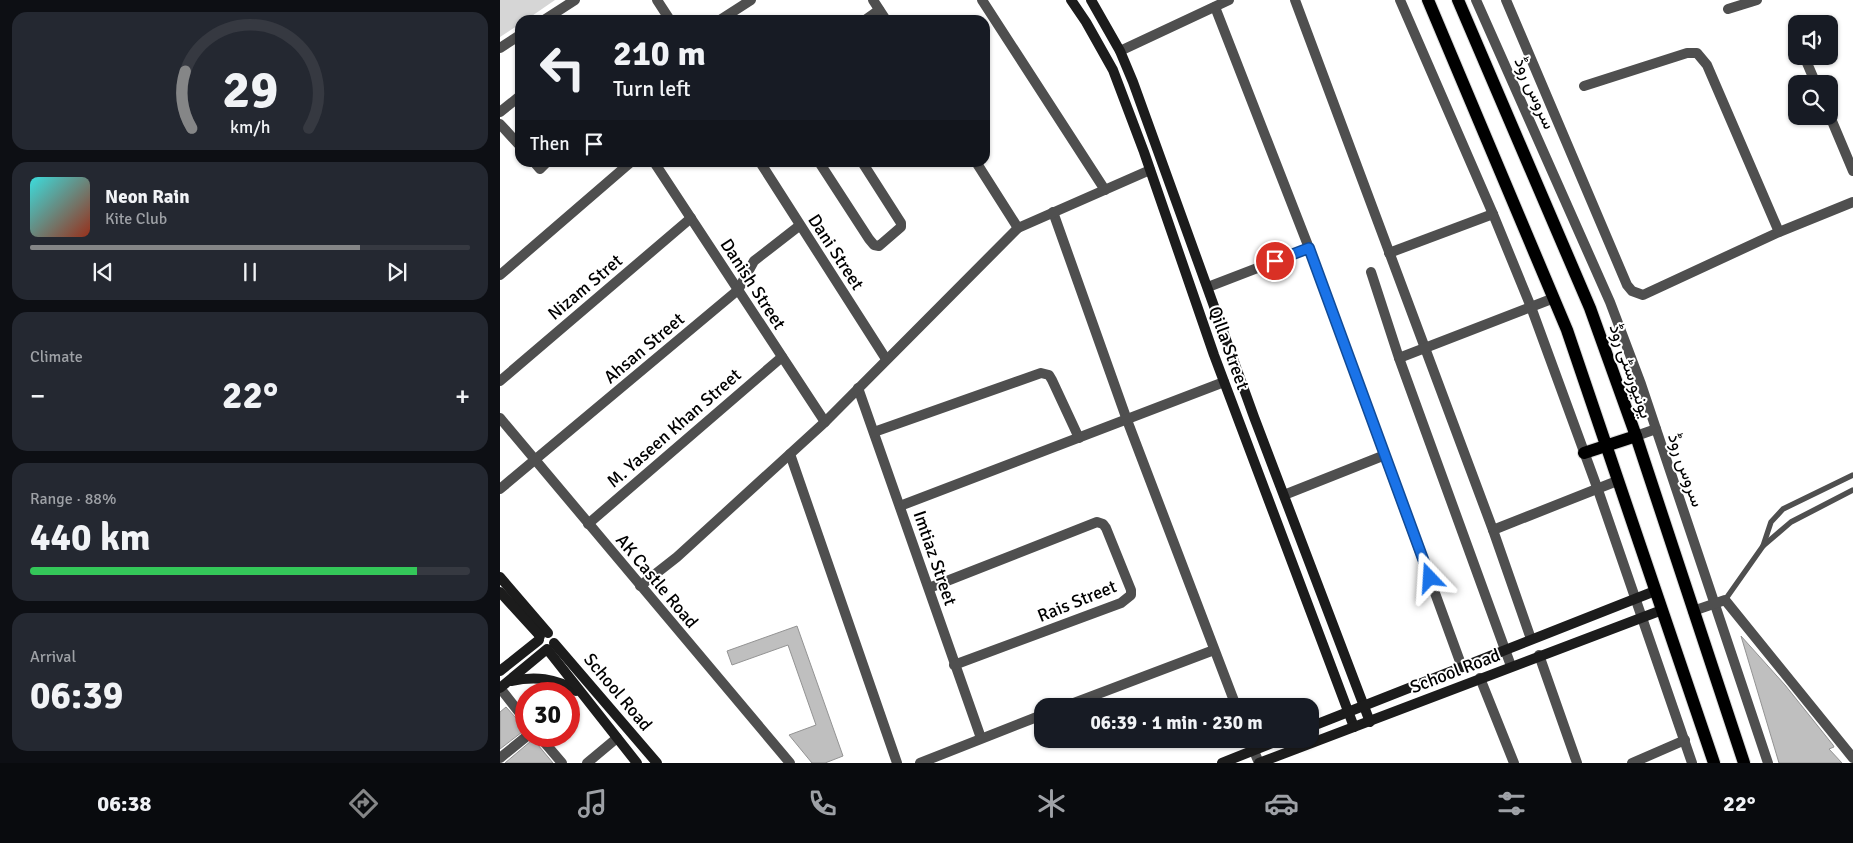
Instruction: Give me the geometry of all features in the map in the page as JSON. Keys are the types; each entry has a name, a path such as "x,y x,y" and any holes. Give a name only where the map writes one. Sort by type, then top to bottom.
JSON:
{"main road":[{"path":"1428,0 1567,330 1714,763"},
{"name":"یونیورسٹی روڈ","path":"1458,0 1590,308 1636,436 1744,763"},
{"path":"1584,453 1636,436"}],"street":[{"path":"559,15 575,0"},
{"path":"657,0 667,15"},
{"path":"728,15 751,0"},
{"path":"873,0 882,15"},
{"path":"982,0 1105,190"},
{"name":"Qilla Street","path":"1072,0 1113,70 1224,382 1354,727"},
{"name":"Qilla Street","path":"1091,0 1120,51 1133,82 1284,495 1370,722"},
{"path":"1120,51 1229,0"},
{"path":"1295,0 1493,530 1531,639"},
{"path":"1400,0 1493,214 1531,307 1598,490 1692,763"},
{"name":"سروس روڈ","path":"1476,0 1610,302 1656,429 1768,763"},
{"path":"1506,0 1627,285 1632,291 1643,295 1779,232 1853,202"},
{"path":"1728,9 1757,0"},
{"path":"1215,7 1309,248 1462,666"},
{"path":"872,15 879,10"},
{"path":"500,48 515,38"},
{"path":"1584,86 1687,53 1696,53 1707,65 1779,232"},
{"path":"500,112 515,100"},
{"path":"500,124 515,140"},
{"path":"1834,125 1853,172"},
{"path":"500,259 504,271 625,167"},
{"name":"Danish Street","path":"657,167 825,422"},
{"name":"Dani Street","path":"763,167 799,226 886,359"},
{"path":"822,167 869,239 874,245 879,246 901,227 901,223 865,167"},
{"path":"979,167 1018,228"},
{"path":"640,586 677,557 825,422 1018,228 1150,170"},
{"path":"1052,212 1127,420 1233,698"},
{"path":"1389,253 1493,214"},
{"name":"Nizam Stret","path":"500,381 691,218"},
{"name":"Ahsan Street","path":"500,489 738,290 754,260 799,226"},
{"path":"1208,287 1309,248"},
{"path":"1371,272 1511,666"},
{"path":"1400,358 1554,298"},
{"name":"M. Yaseen Khan Street","path":"588,524 782,357"},
{"path":"874,432 1041,373 1049,375 1052,380 1079,438"},
{"path":"900,506 1224,382"},
{"name":"Imtiaz Street","path":"858,388 981,738"},
{"name":"AK Castle Road","path":"500,418 790,763"},
{"path":"1636,436 1656,429"},
{"path":"790,454 897,763"},
{"path":"1284,495 1385,455"},
{"path":"1493,530 1617,481"},
{"name":"Rais Street","path":"929,588 1097,522 1103,524 1106,528 1131,590 1131,595 1121,603 954,665"},
{"path":"500,577 542,636 540,645 551,646"},
{"path":"1319,723 1655,591"},
{"path":"500,592 542,636"},
{"path":"1693,611 1725,600 1853,758"},
{"name":"School Road","path":"1260,763 1641,616 1662,610"},
{"path":"500,671 542,636 552,635 551,646 503,686"},
{"name":"School Road","path":"551,646 581,694 638,763"},
{"name":"School Road","path":"551,646 607,702 657,763"},
{"path":"1087,698 1214,650"},
{"path":"1540,655 1577,763"},
{"path":"503,686 527,678 546,678 564,684 581,694"},
{"path":"1480,678 1514,763"},
{"path":"503,686 515,704"},
{"path":"595,712 607,702"},
{"path":"920,763 1034,718"},
{"path":"588,763 617,738"},
{"path":"1632,763 1685,740"},
{"path":"500,758 515,746"},
{"path":"548,747 562,763"},
{"path":"1222,763 1258,748"},
{"path":"1253,750 1260,763"}],"lane":[{"path":"1764,546 1771,522 1783,509 1853,475"},
{"path":"1725,600 1764,546 1791,522 1853,490"}],"shaded area":[{"path":"500,0 555,0 533,15 515,15 515,27 500,37"}],"building":[{"path":"797,626 843,756 825,763 812,763 789,735 816,725 788,645 732,665 727,651"},
{"path":"1741,636 1785,685 1833,745 1834,747 1829,749 1842,763 1779,763"},
{"path":"506,707 515,717 515,737 500,749 500,712"},
{"path":"524,747 540,747 553,763 505,763"}],"route":[{"path":"1275,261 1309,248 1430,578"}]}
